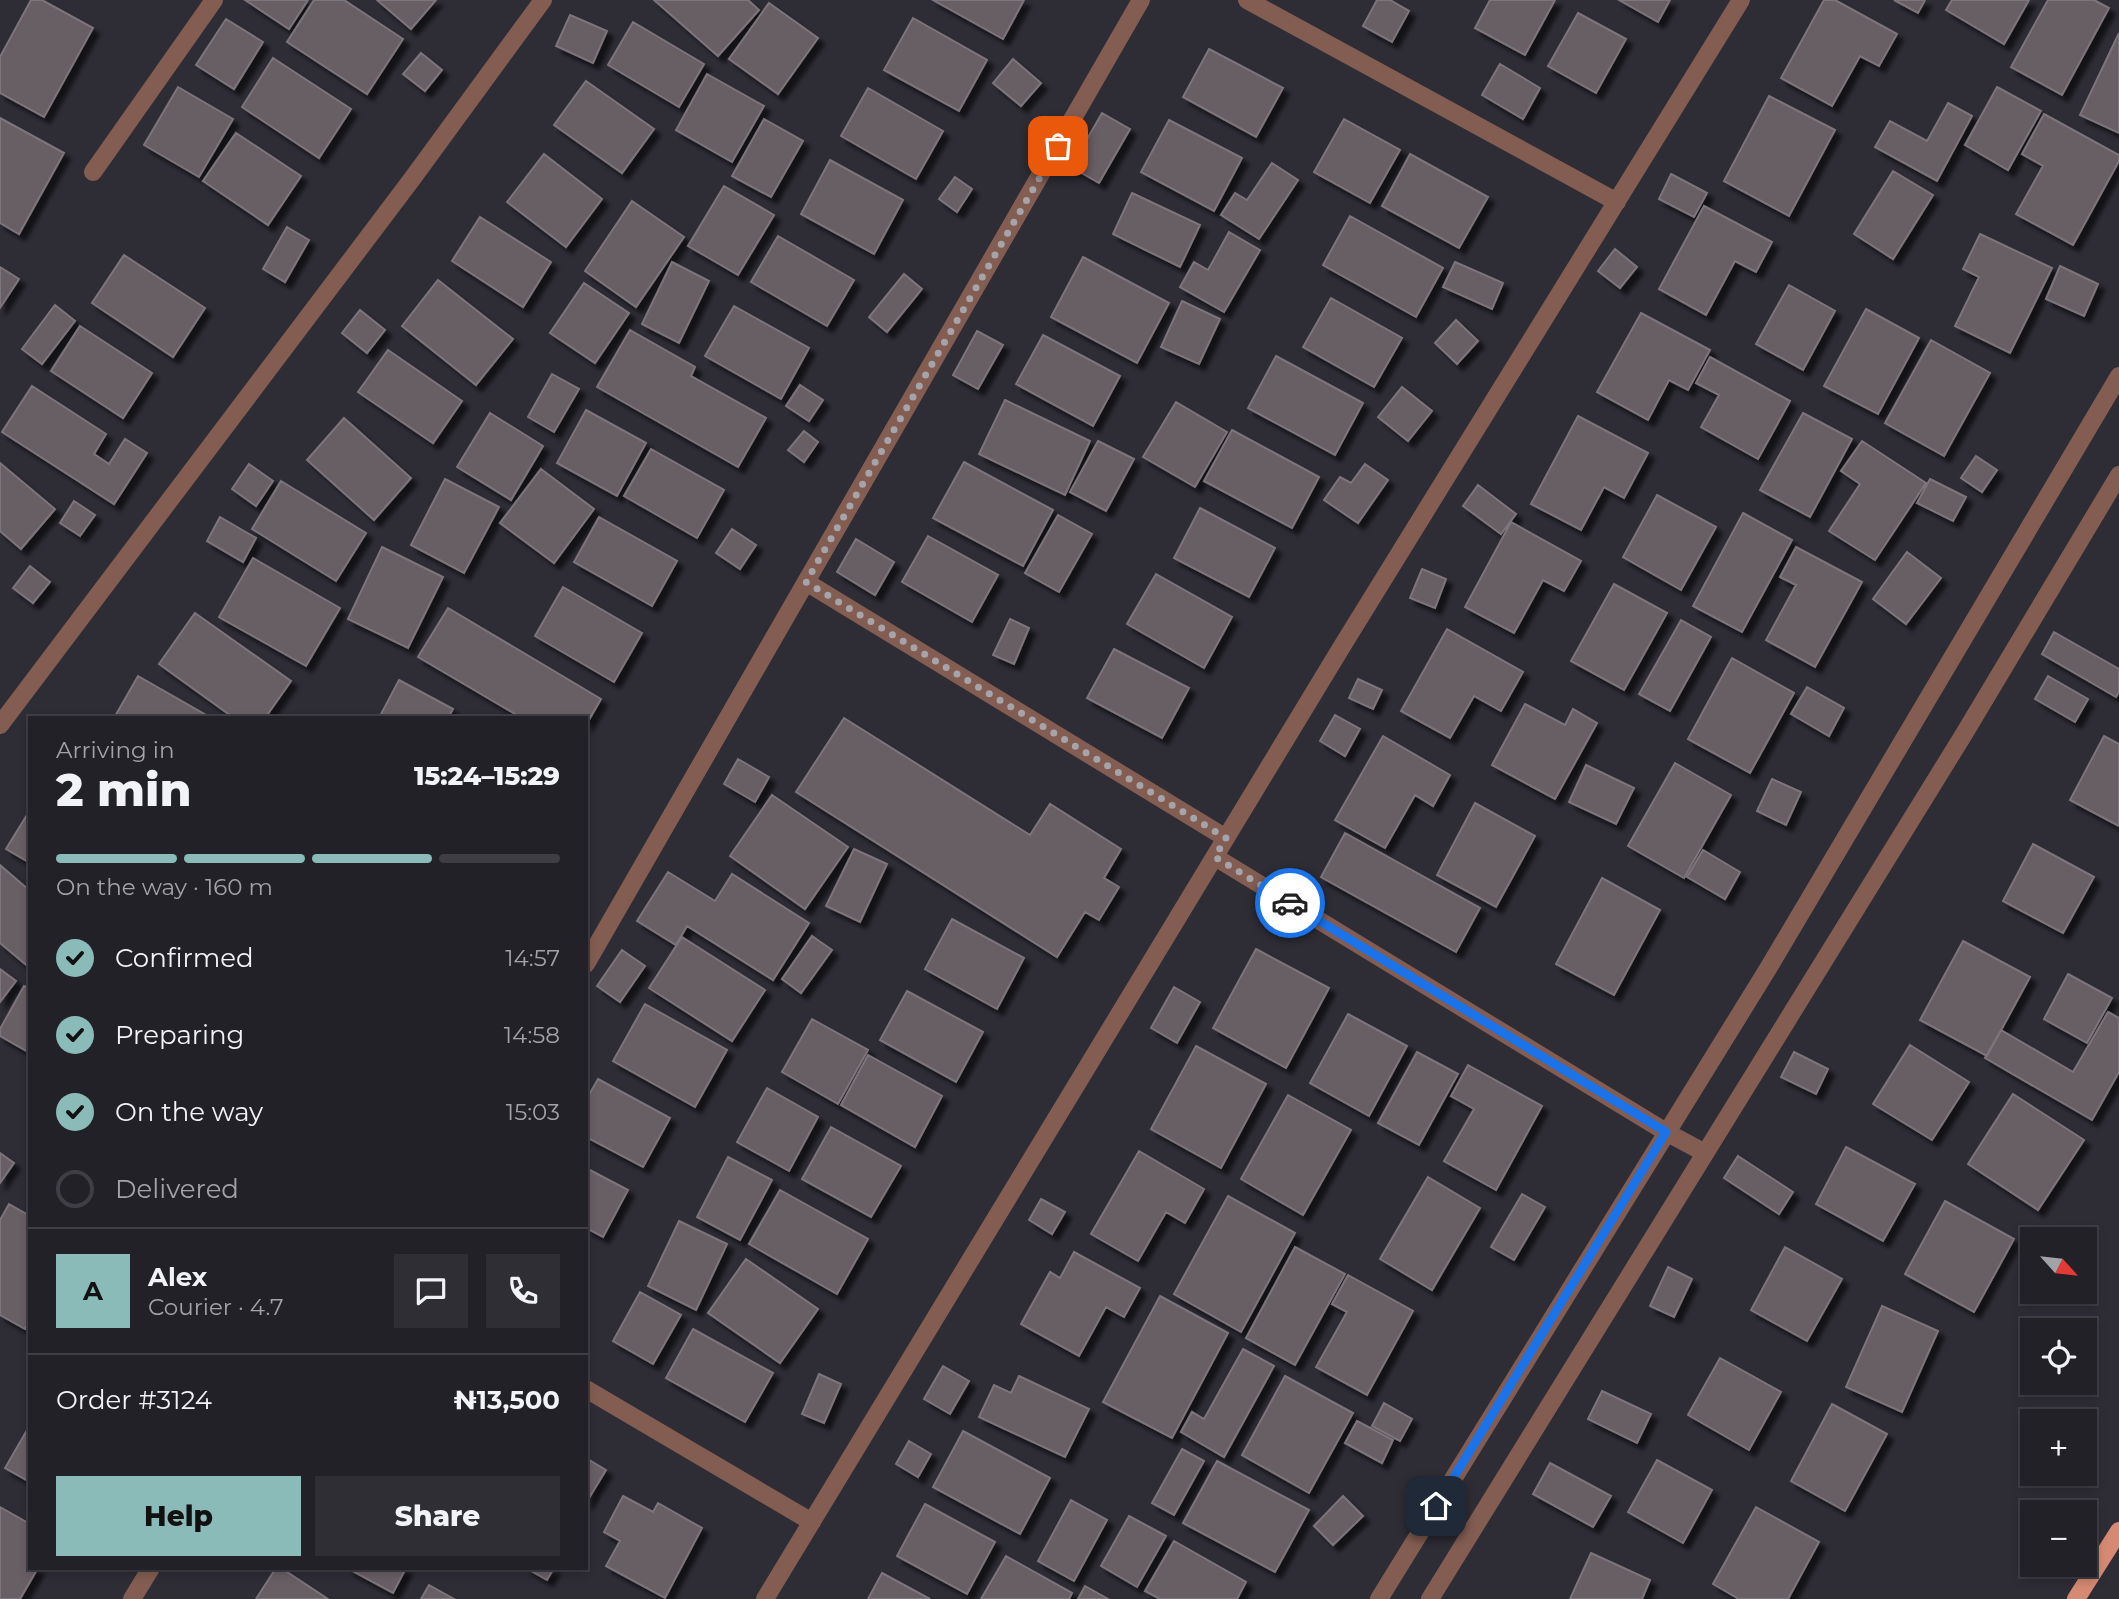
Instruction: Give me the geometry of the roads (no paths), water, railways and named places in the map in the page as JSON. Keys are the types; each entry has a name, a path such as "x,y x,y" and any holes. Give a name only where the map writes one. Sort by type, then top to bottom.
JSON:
{"main road":[{"path":"2076,1599 2119,1531"}],"street":[{"path":"93,172 214,0"},
{"path":"0,725 412,179 543,0"},
{"path":"588,961 1141,0"},
{"path":"1247,0 1617,202"},
{"path":"765,1599 1226,838 1741,0"},
{"path":"1379,1599 1769,967 2119,376"},
{"path":"1430,1599 1964,734 2119,475"},
{"path":"806,582 1226,838"},
{"path":"1215,857 1666,1132 1705,1153"},
{"path":"588,1390 812,1522"},
{"path":"132,1599 150,1570"}]}
